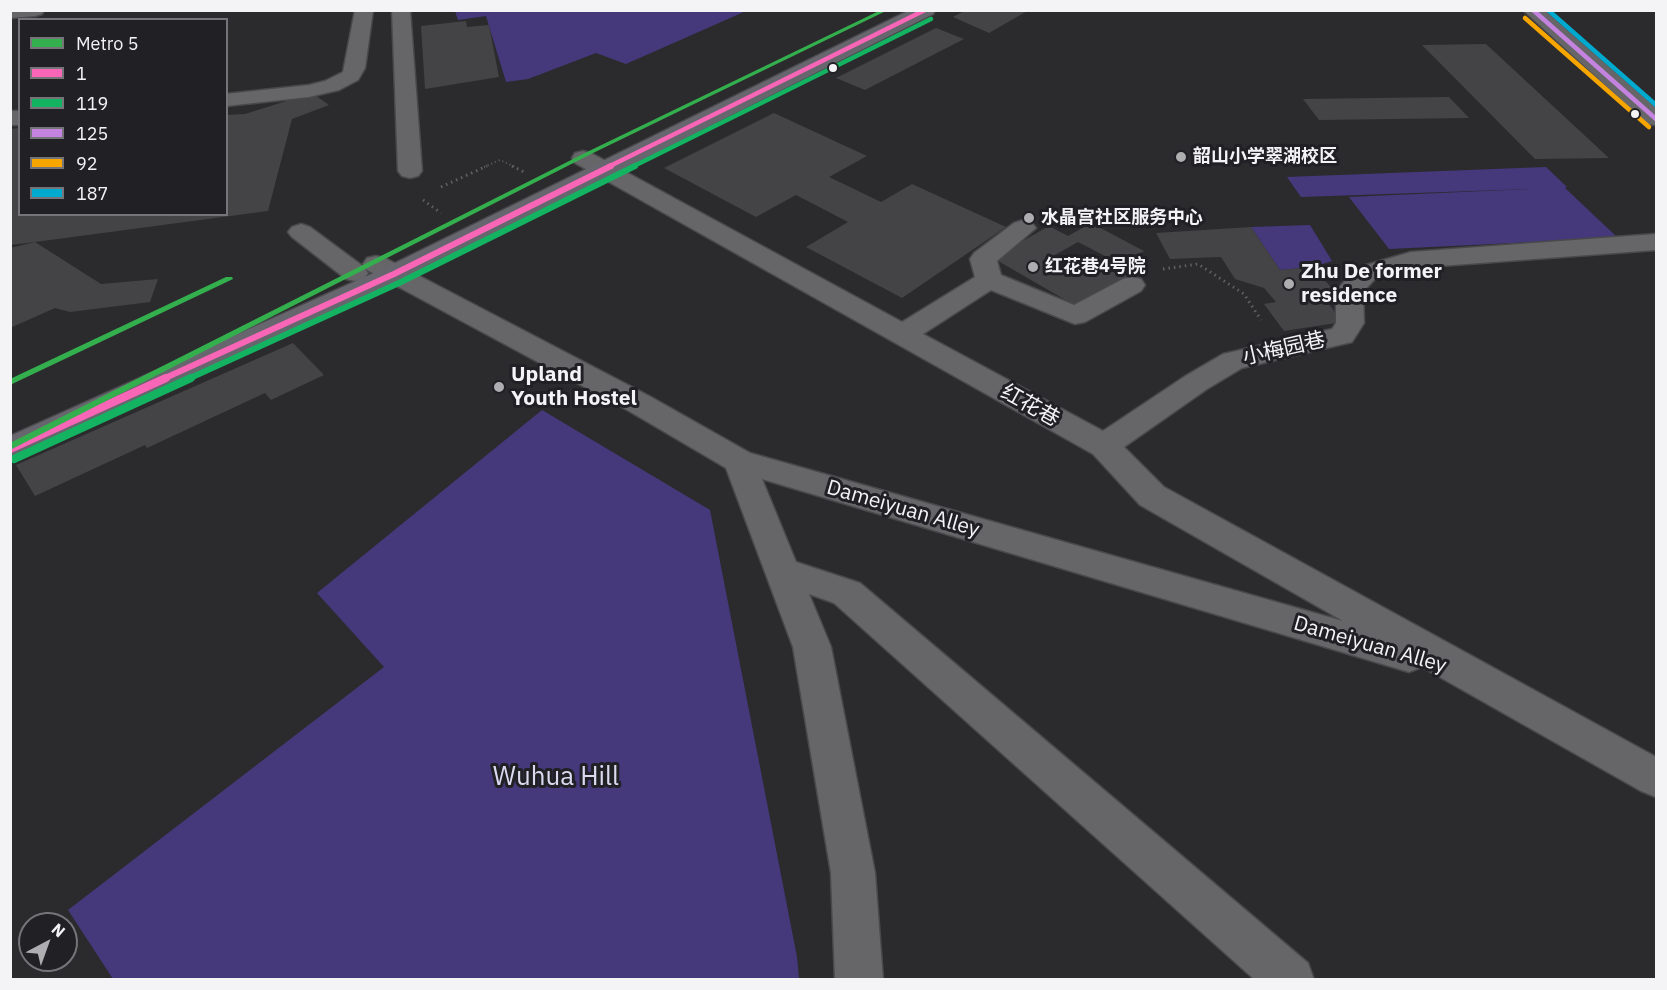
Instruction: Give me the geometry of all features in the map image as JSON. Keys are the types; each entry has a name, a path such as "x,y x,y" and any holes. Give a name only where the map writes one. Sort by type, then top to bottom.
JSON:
{"main road":[{"path":"10,449 904,10"},
{"path":"10,426 375,270 457,223 540,180 593,164 926,10"}],"street":[{"path":"10,12 35,10"},
{"path":"228,100 309,91 332,86 351,76 355,68 364,10"},
{"path":"401,10 410,171"},
{"path":"1532,10 1656,119"},
{"name":"红花巷","path":"593,164 1104,446 1152,496 1464,672"},
{"path":"989,280 983,259 1023,228"},
{"name":"Dameiyuan Alley","path":"301,232 640,404 740,461 1464,672"},
{"name":"小梅园巷","path":"1104,446 1197,382 1233,361 1342,336 1350,323 1349,291 1365,274 1411,260 1656,242"},
{"path":"989,280 1075,316 1143,278"},
{"path":"902,335 989,280"},
{"path":"740,461 812,647 853,873 859,980"},
{"path":"782,571 847,593 1291,980"},
{"path":"1464,672 1656,778"}],"path":[{"path":"439,188 500,160 540,180"},
{"path":"429,193 419,198 457,223"},
{"path":"1060,268 1069,263 1096,262"},
{"path":"1143,278 1198,264 1244,294 1281,351"}],"green space":[{"path":"455,11 746,11 626,64 596,53 528,79 506,82 486,16 458,20"},
{"path":"1546,167 1618,238 1389,249 1349,197 1530,189 1301,197 1287,177"},
{"path":"1310,225 1332,261 1313,267 1280,270 1251,227"},
{"name":"Wuhua Hill","path":"542,410 710,510 797,957 799,979 113,979 78,925 78,912 68,910 384,667 317,593"}],"building":[{"path":"966,10 1029,10 989,33 953,17"},
{"path":"466,21 467,27 489,25 499,77 425,89 421,26"},
{"path":"936,28 964,39 865,90 836,78"},
{"path":"1486,44 1609,158 1535,159 1422,45"},
{"path":"312,93 329,105 292,119 268,211 10,245 10,129 18,128 18,216 228,216 228,115 245,114"},
{"path":"1449,97 1469,118 1319,120 1303,99"},
{"path":"774,113 867,156 829,177 881,202 912,184 1006,227 902,298 806,247 848,222 796,195 756,217 664,168"},
{"name":"红花巷4号院","path":"1091,223 1144,251 1121,265 1138,274 1081,309 993,258 1049,226 1068,236","holes":["1078,242 1105,256 1073,275 1046,260"]},
{"name":"Zhu De former residence","path":"1251,227 1280,270 1313,267 1338,295 1323,297 1343,322 1284,331 1264,304 1276,302 1264,288 1235,279 1221,257 1170,259 1156,233"},
{"path":"35,242 101,284 158,279 150,302 70,312 55,308 10,328 10,248"},
{"path":"293,343 324,375 271,400 265,393 147,448 145,445 35,496 16,465"}],"metro line":[{"name":"5","path":"10,447 589,153 886,10"},
{"name":"5","path":"10,382 229,279"}],"transit line":[{"name":"1","path":"10,449 394,274 925,10"},
{"name":"125","path":"1533,10 1656,119"},
{"name":"187","path":"1548,10 1656,105"},
{"name":"92","path":"1525,18 1649,127"},
{"name":"119","path":"14,459 399,283 931,19"}],"place":[{"name":"韶山小学翠湖校区","path":"1181,157"},
{"name":"水晶宫社区服务中心","path":"1029,218"},
{"name":"红花巷4号院","path":"1033,267"},
{"name":"Zhu De former residence","path":"1289,284"},
{"name":"Upland Youth Hostel","path":"499,387"}]}
